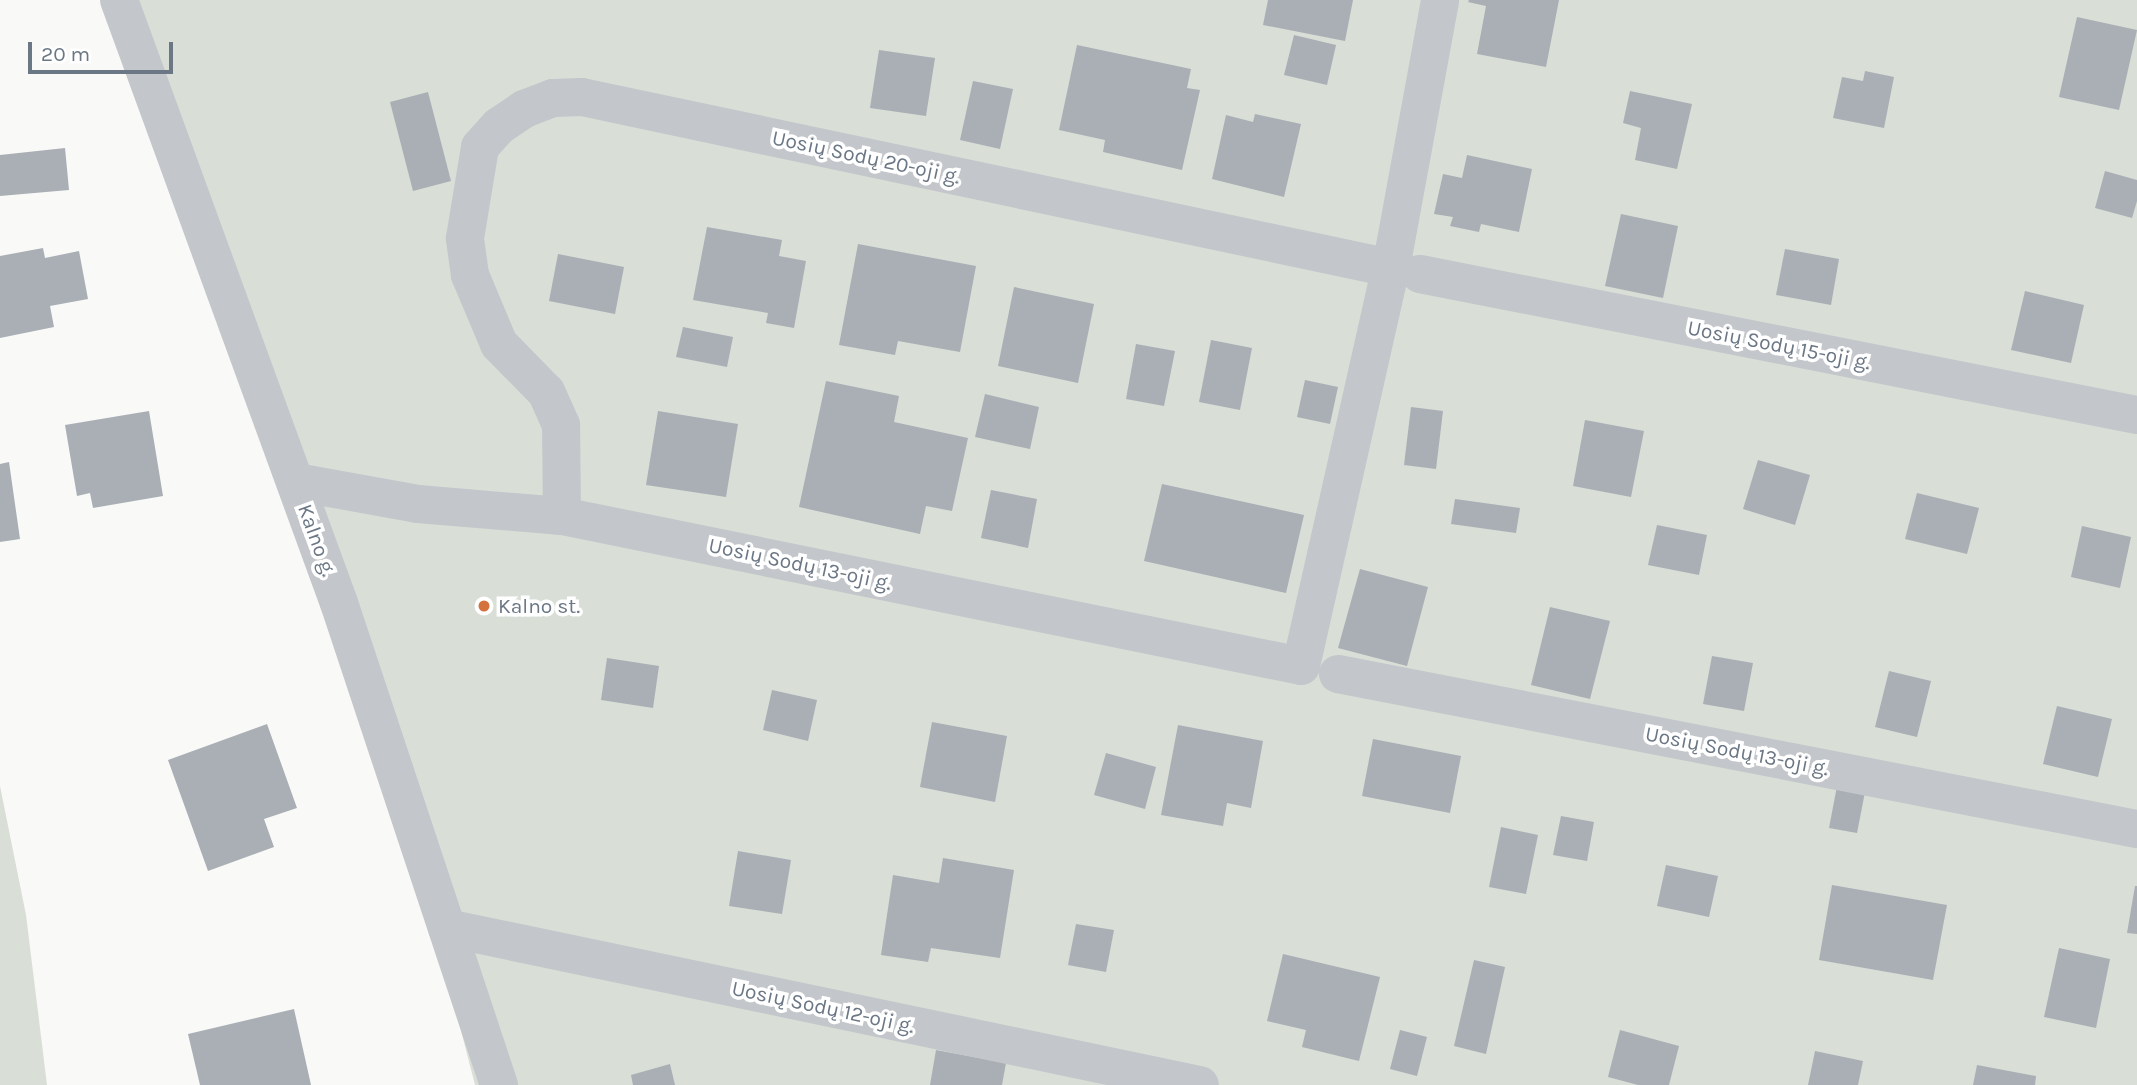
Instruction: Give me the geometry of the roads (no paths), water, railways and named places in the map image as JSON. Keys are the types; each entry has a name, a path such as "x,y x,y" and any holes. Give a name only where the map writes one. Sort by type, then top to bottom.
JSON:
{"street":[{"name":"Kalno g.","path":"119,0 296,482 382,729 499,1085"},
{"path":"1320,670 1405,271 1440,0"},
{"name":"Uosių Sodų 20-oji g.","path":"562,516 561,425 546,392 499,344 470,275 465,238 480,147 499,126 524,109 553,98 582,97 1405,271"},
{"name":"Uosių Sodų 15-oji g.","path":"1405,271 2137,415"},
{"name":"Uosių Sodų 13-oji g.","path":"296,482 418,504 562,516 1320,670 2137,829"},
{"name":"Uosių Sodų 12-oji g.","path":"447,928 1200,1085"}],"place":[{"name":"Kalno st.","path":"484,606"}]}
